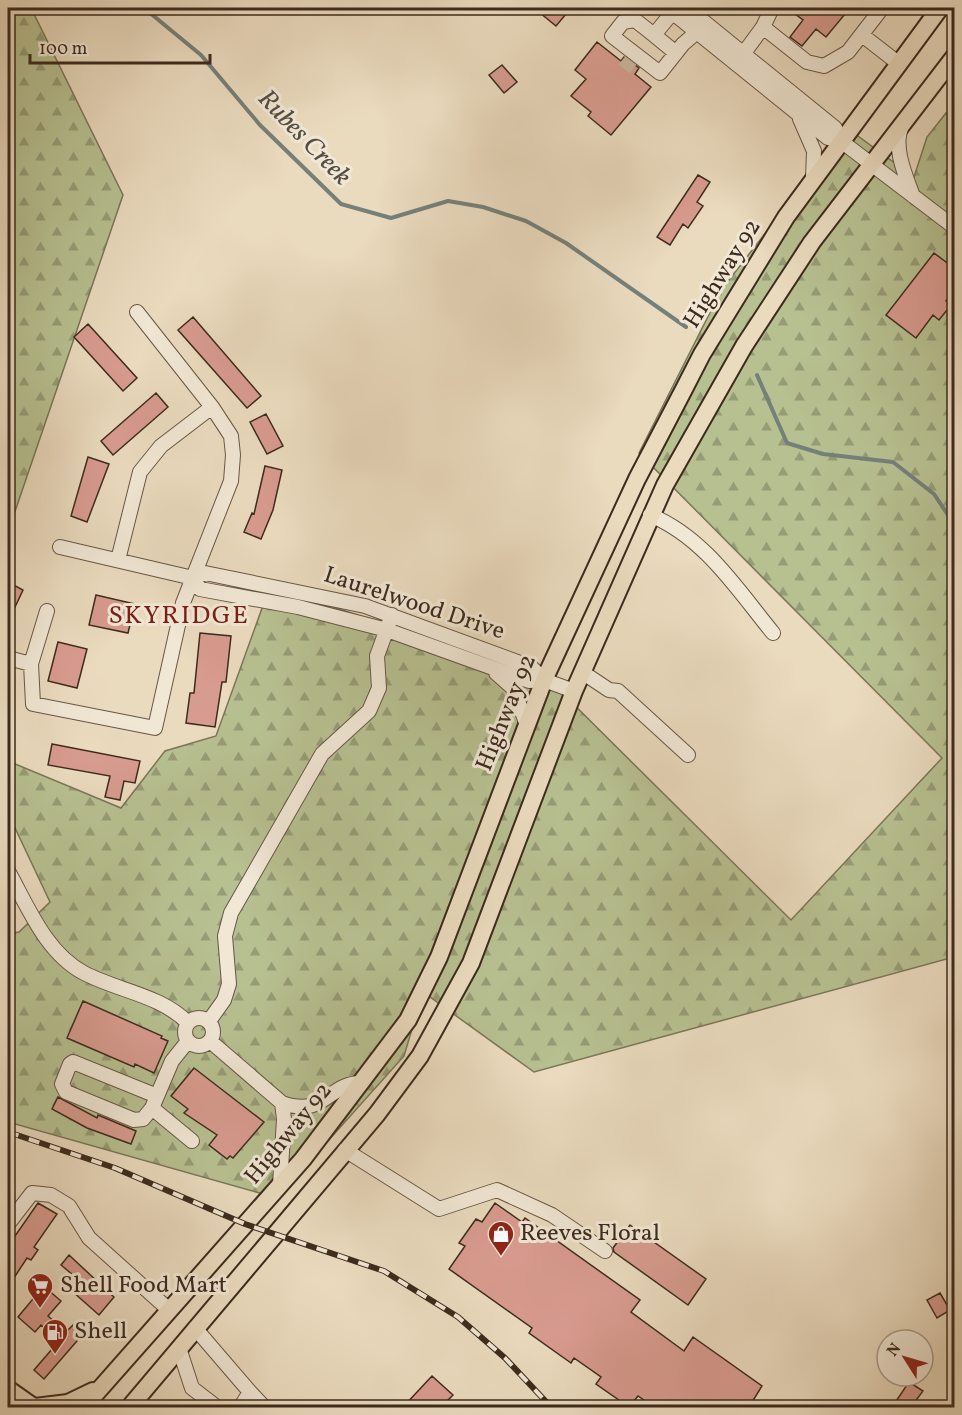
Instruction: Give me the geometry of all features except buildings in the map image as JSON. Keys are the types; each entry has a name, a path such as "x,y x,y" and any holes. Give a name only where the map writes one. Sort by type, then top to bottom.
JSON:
{"main road":[{"name":"Highway 92","path":"83,1407 323,1135 408,1020 428,982 544,680 637,478 702,354 813,178 940,8"},
{"path":"129,1407 377,1114 420,1056 471,963 574,691 650,515 744,346 812,242 954,57"},
{"path":"323,1135 345,1150"},
{"path":"8,1389 35,1407 68,1403 102,1386"}],"street":[{"path":"687,8 796,112 828,138 841,141"},
{"path":"740,59 763,27 772,8"},
{"path":"763,27 807,62 824,66 848,52 882,8"},
{"path":"654,35 672,9 697,32 740,59 835,128 841,141 954,227"},
{"path":"676,53 635,20 622,22 612,36 660,74 676,53 697,32"},
{"path":"862,35 898,63"},
{"path":"621,43 623,59"},
{"path":"638,71 656,70"},
{"path":"796,112 807,131 814,151 813,178"},
{"path":"904,122 899,136 901,156 913,196"},
{"path":"47,611 31,664 33,704 154,728 183,603 231,481 233,454 231,436 212,407 137,312"},
{"path":"117,560 140,472 161,446 212,407"},
{"path":"650,515 682,531 710,556 773,633"},
{"name":"Laurelwood Drive","path":"60,547 193,578 205,573 334,598 392,615 531,667 544,680"},
{"name":"Laurelwood Drive","path":"193,578 200,589 298,607 387,630 489,669 529,681 544,680 574,691"},
{"path":"209,1021 224,1000 229,984 225,936 231,913 322,754 369,711 379,688 377,656 392,615"},
{"path":"8,658 31,664"},
{"name":"Laurelwood Drive","path":"489,669 513,688 527,725"},
{"path":"582,672 609,690 618,691 688,755"},
{"path":"8,871 48,941 65,960 84,973 174,1009 188,1023"},
{"path":"200,1017 209,1021 213,1030 210,1041 201,1046 188,1041 185,1033 188,1023 200,1017"},
{"path":"188,1041 172,1061 155,1102 143,1119 134,1120 66,1092 62,1084 73,1062 155,1102 192,1141"},
{"path":"210,1041 282,1103 304,1108 334,1095 350,1083 360,1083"},
{"path":"280,1185 284,1119 282,1103"},
{"path":"345,1150 439,1209 497,1190 552,1215 604,1251"},
{"path":"8,1224 32,1193 51,1195 69,1206 89,1238 168,1309"},
{"path":"195,1328 265,1407"},
{"path":"179,1348 192,1388 218,1407"},
{"path":"240,1407 250,1392"}],"green space":[{"path":"8,8 31,8 123,195 8,532"},
{"path":"946,113 954,117 954,957 534,1072 423,992 404,1056 277,1198 8,1122 8,934 19,932 50,902 8,813 8,761 121,808 165,751 216,736 270,586 547,678 791,920 942,758 639,453 722,289 847,128 914,177 927,137"}],"waterway":[{"name":"Rubes Creek","path":"144,8 201,55 260,125 341,204 391,218 448,201 483,207 526,221 566,243 686,327"},
{"name":"Rubes Creek","path":"757,375 787,443 823,454 893,462 934,494 954,524"}],"tunnel":[{"path":"623,59 638,71"}],"railway":[{"path":"8,1132 115,1168 245,1224 384,1271 458,1317 505,1358 552,1408"}],"place":[{"name":"Reeves Floral","path":"501,1257"},
{"name":"Shell Food Mart","path":"40,1309"},
{"name":"Shell","path":"55,1355"}],"district":[{"name":"SKYRIDGE","path":"179,616"}]}
